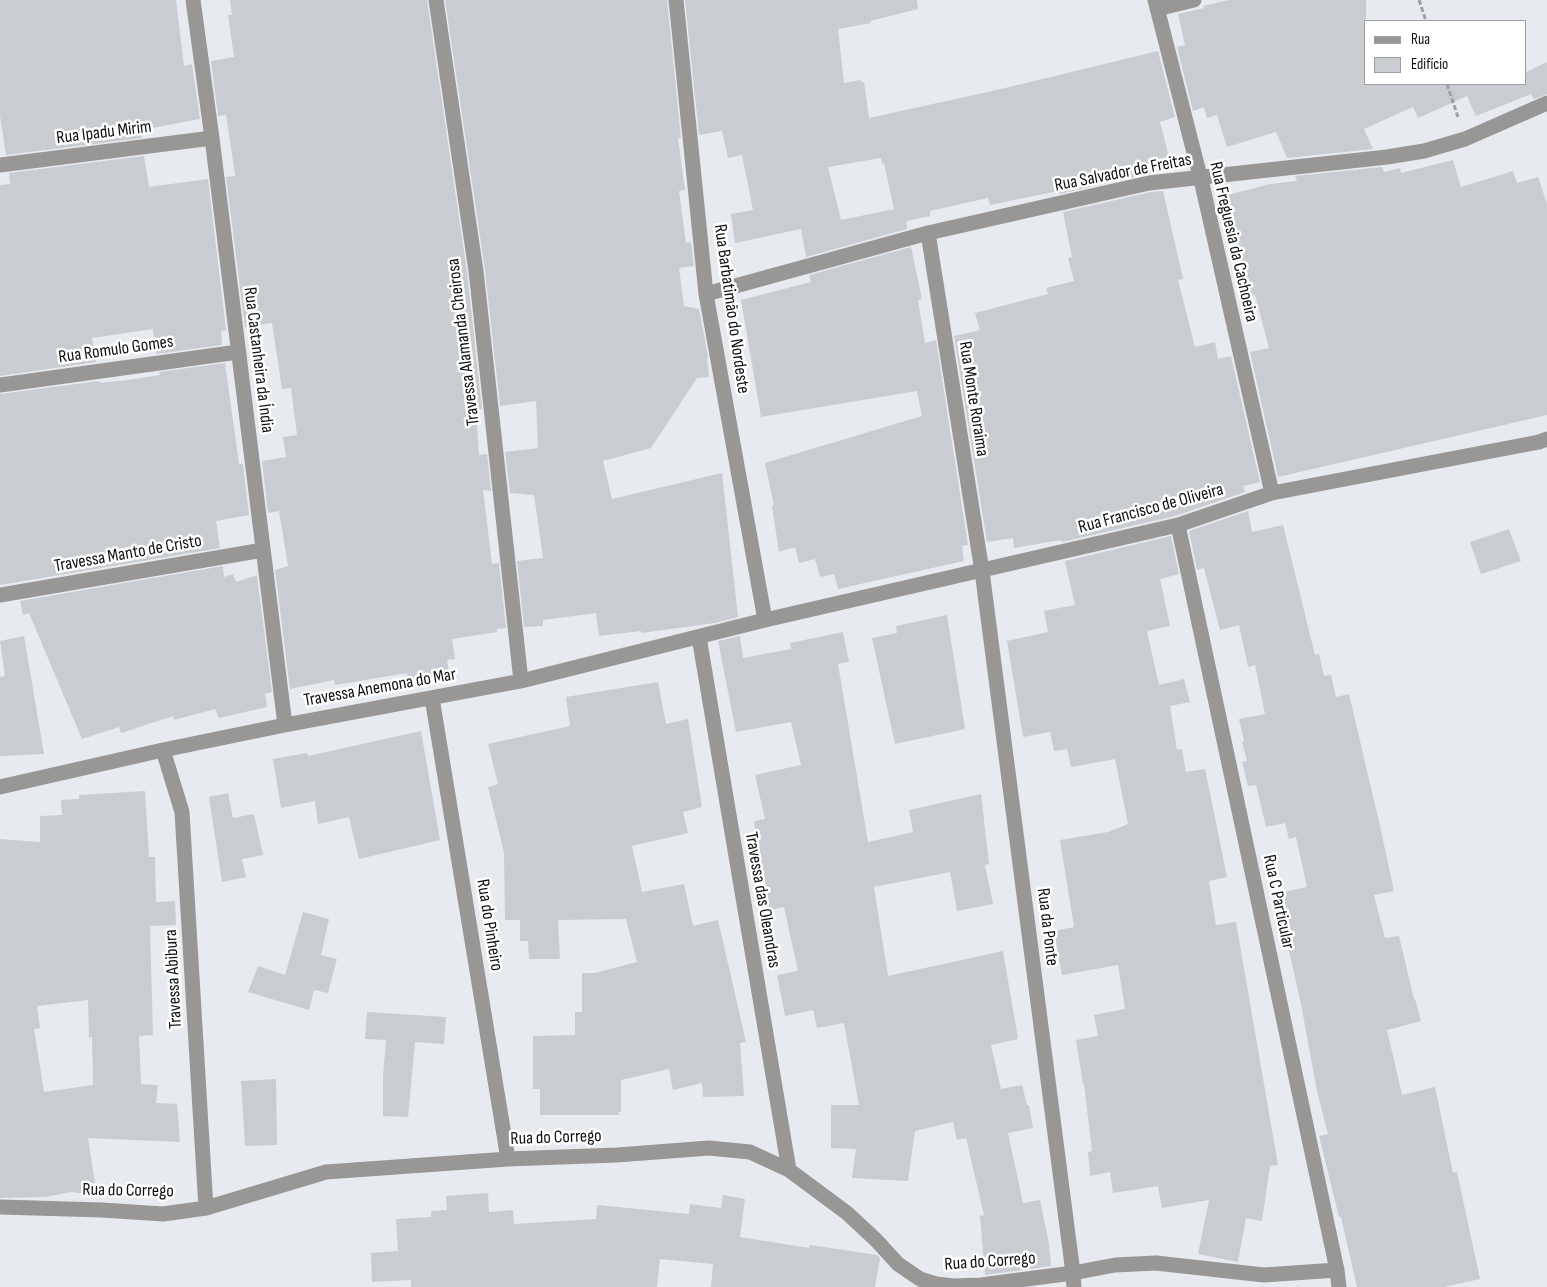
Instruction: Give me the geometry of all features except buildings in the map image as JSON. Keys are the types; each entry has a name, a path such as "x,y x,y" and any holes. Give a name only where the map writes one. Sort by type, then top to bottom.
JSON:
{"street":[{"name":"Rua Castanheira da Índia","path":"193,0 285,725"},
{"name":"Travessa Alamanda Cheirosa","path":"436,0 476,271 521,681"},
{"name":"Rua Barbatimão do Nordeste","path":"676,0 706,294 765,620"},
{"path":"1156,5 1194,0"},
{"name":"Rua Freguesia da Cachoeira","path":"1156,5 1199,177 1272,493"},
{"name":"Rua Salvador de Freitas","path":"706,294 928,233 1149,183 1388,157 1424,151 1465,139 1547,103"},
{"name":"Rua Ipadu Mirim","path":"0,165 212,138"},
{"name":"Rua Monte Roraima","path":"928,233 982,571"},
{"name":"Rua Romulo Gomes","path":"0,385 238,352"},
{"name":"Rua Francisco de Oliveira","path":"765,620 1178,525 1272,493 1547,439"},
{"name":"Rua C Particular","path":"1178,525 1337,1270 1338,1287"},
{"name":"Travessa Manto de Cristo","path":"0,595 263,550"},
{"name":"Rua da Ponte","path":"982,571 1073,1280"},
{"name":"Travessa Anemona do Mar","path":"0,787 163,750 285,725 521,681 765,620"},
{"name":"Travessa das Oleandras","path":"699,637 789,1170"},
{"name":"Rua do Pinheiro","path":"432,698 508,1159"},
{"name":"Travessa Abibura","path":"163,750 182,812 206,1208"},
{"name":"Rua do Corrego","path":"0,1207 163,1214 206,1208 326,1172 508,1159 617,1155 709,1148 750,1152 789,1170 848,1213 898,1264 920,1279 936,1284 953,1286 1073,1280 1114,1265 1156,1262 1264,1275 1337,1270"}],"path":[{"path":"1419,0 1426,20"},
{"path":"1447,85 1465,139"}]}
